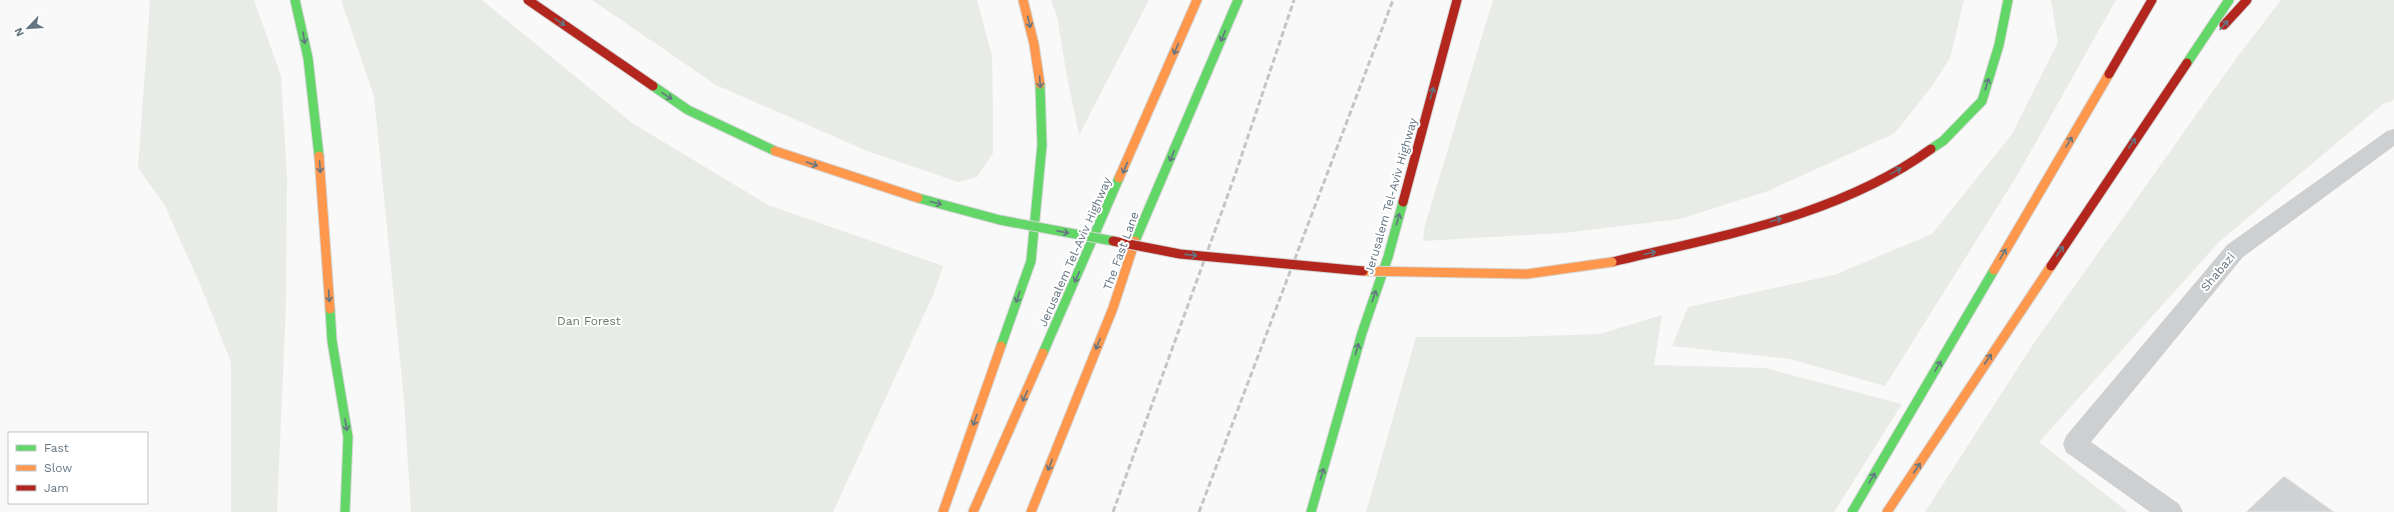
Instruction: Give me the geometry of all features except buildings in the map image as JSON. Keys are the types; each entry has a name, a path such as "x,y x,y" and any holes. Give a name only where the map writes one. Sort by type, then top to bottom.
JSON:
{"highway":[{"path":"295,0 303,28 315,104 332,341 348,437 345,512"},
{"path":"528,0 688,110 775,151 903,194 1000,220 1180,254 1356,271 1453,274 1527,274 1612,262 1752,227 1830,203 1897,172 1936,145 1982,101 1999,45 2008,0"},
{"path":"943,512 1031,261 1042,145 1040,79 1034,44 1023,0"},
{"name":"Jerusalem Tel-Aviv Highway","path":"973,512 1197,0"},
{"name":"The Fast Lane","path":"1031,512 1113,308 1135,242 1238,0"},
{"name":"Jerusalem Tel-Aviv Highway","path":"1311,512 1362,333 1388,257 1457,0"},
{"path":"1852,512 2152,0"},
{"path":"1887,512 2170,86 2229,0"},
{"path":"2170,86 2247,0"}],"street":[{"name":"Shabazi","path":"2170,512 2075,444 2235,251 2394,136"}],"green space":[{"path":"148,0 254,0 281,76 287,178 286,303 277,512 231,512 231,362 200,284 164,204 138,168 150,2"},
{"name":"Dan Forest","path":"341,0 482,0 632,123 768,205 943,266 934,293 833,512 411,512 404,400 374,96"},
{"path":"592,0 977,0 992,56 993,153 977,177 958,182 867,151 716,85"},
{"path":"1051,0 1149,0 1079,135 1057,16"},
{"path":"1493,0 1964,0 1950,58 1932,86 1895,133 1768,191 1680,219 1563,233 1423,241 1425,225"},
{"path":"2051,0 2116,0 2018,174 1885,386 1790,359 1672,346 1688,307 1834,275 1932,234 2012,134 2058,42"},
{"path":"2281,0 2394,0 2394,100 2383,104 2219,242 2039,442 2128,512 1925,512 2034,343 2238,56"},
{"path":"1662,315 1654,365 1765,368 1902,404 1834,512 1366,512 1416,337 1512,337 1600,334"}],"railway":[{"path":"1113,512 1234,178 1294,0"},
{"path":"1199,512 1393,0"}],"traffic: fast":[{"path":"295,0 305,39 308,58 314,97 319,156"},
{"path":"1135,241 1238,0"},
{"path":"1931,149 1943,141 1982,101 1999,45 2008,0"},
{"path":"2187,63 2229,0"},
{"path":"1001,346 1031,261 1042,145 1040,84"},
{"path":"653,86 688,110 775,151"},
{"path":"1043,353 1119,178"},
{"path":"918,198 1000,220 1113,241"},
{"path":"1311,512 1362,333 1388,257 1403,202"},
{"path":"1852,512 1994,270"},
{"path":"330,309 332,341 348,437 345,512"}],"traffic: slow":[{"path":"1023,0 1034,44 1040,84"},
{"path":"1119,178 1197,0"},
{"path":"1994,270 2109,74"},
{"path":"775,151 918,198"},
{"path":"319,156 330,309"},
{"path":"1031,512 1113,308 1135,241"},
{"path":"1363,271 1527,274 1612,262"},
{"path":"1887,512 2051,266"},
{"path":"943,512 1001,346"},
{"path":"973,512 1043,353"}],"traffic: jam":[{"path":"528,0 653,86"},
{"path":"1403,202 1457,0"},
{"path":"2109,74 2152,0"},
{"path":"2224,25 2247,0"},
{"path":"2051,266 2187,63"},
{"path":"1612,262 1757,226 1828,203 1896,173 1931,149"},
{"path":"1113,241 1180,254 1363,271"}]}
